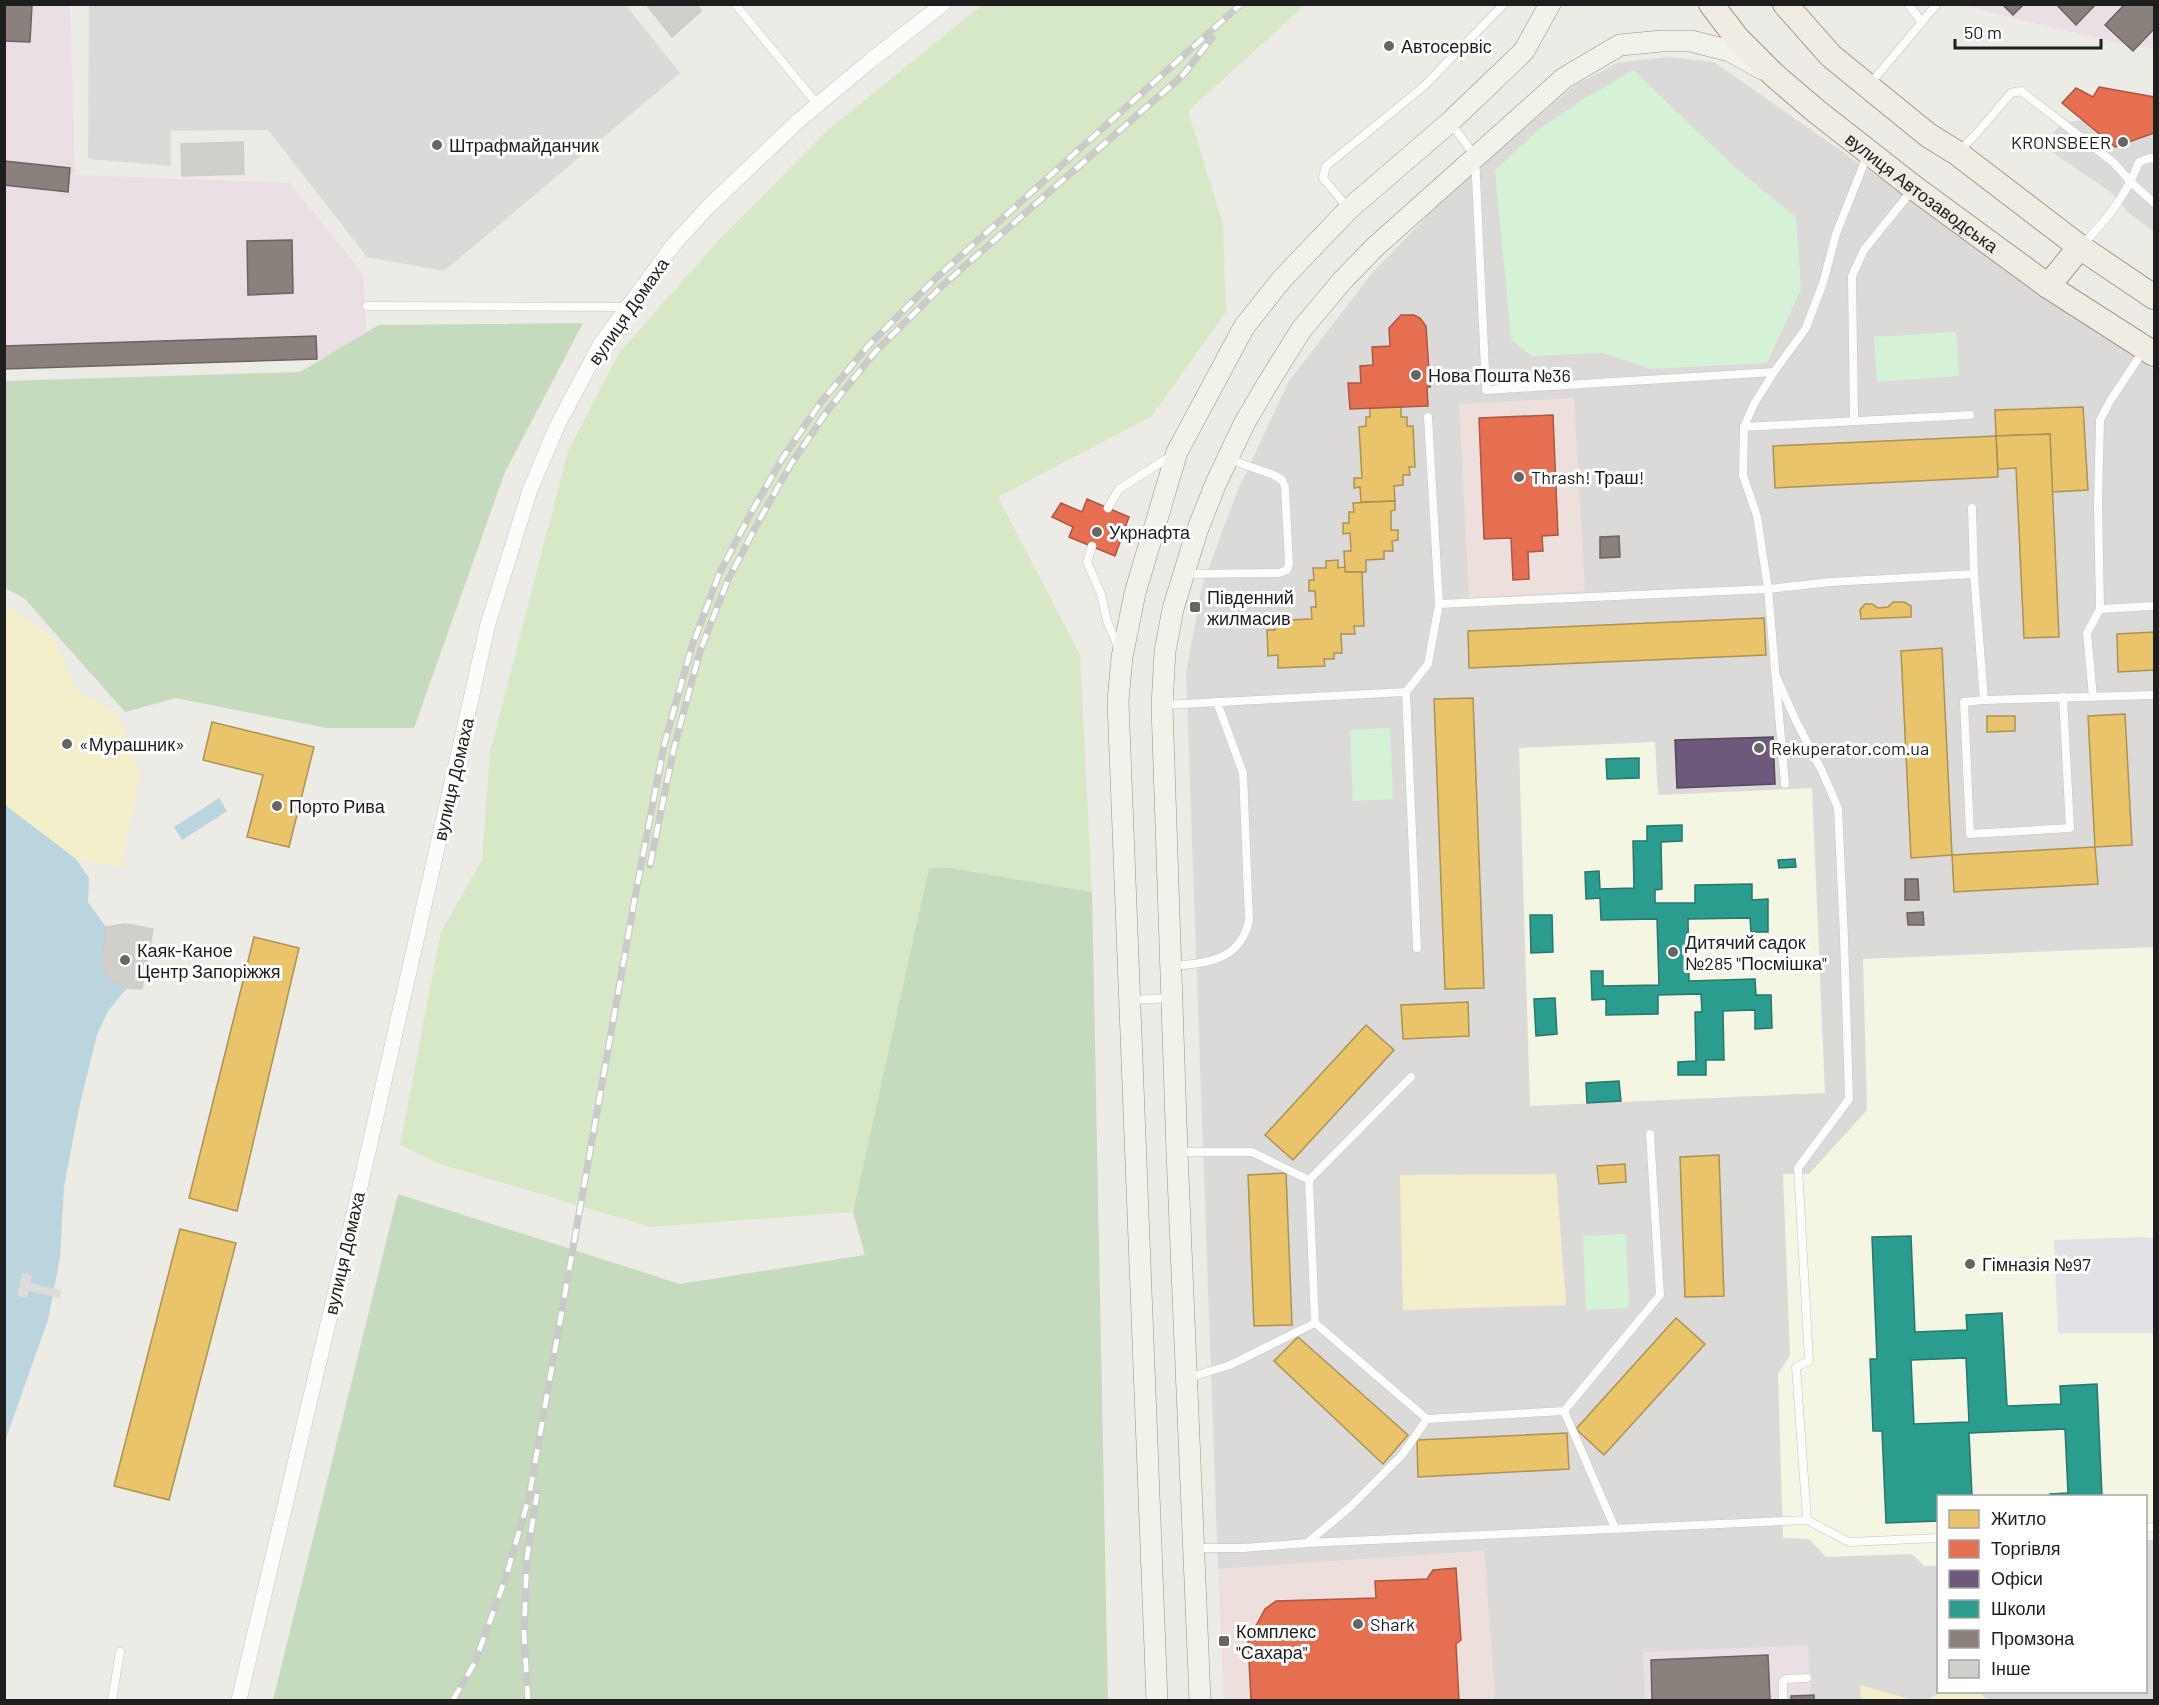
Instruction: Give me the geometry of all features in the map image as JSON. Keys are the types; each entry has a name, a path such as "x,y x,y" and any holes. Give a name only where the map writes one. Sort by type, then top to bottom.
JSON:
{"main road":[{"name":"вулиця Автозаводська","path":"1711,4 1737,38 1775,76 1913,188 2048,286 2150,351"},
{"path":"1785,4 1832,56 1928,135 1957,153 2080,247 2154,297"},
{"path":"2048,286 2080,247"}],"street":[{"name":"вулиця Домаха","path":"239,1701 353,1218 488,624 530,490 558,424 600,345 674,244 709,206 818,105 943,4"},
{"path":"1157,1701 1118,701 1122,657 1135,593 1177,452 1244,327 1282,279 1348,209 1450,122 1524,51 1550,4"},
{"path":"1200,1701 1177,1152 1162,706 1165,651 1173,609 1197,531 1245,422 1301,330 1342,281 1375,247 1564,78 1620,45 1662,41 1691,41 1730,51 1775,76"}],"lane":[{"path":"735,4 818,105"},
{"path":"1348,209 1323,178 1326,166 1423,87 1504,4"},
{"path":"1908,4 1922,22"},
{"path":"1869,86 1936,4"},
{"path":"1957,153 1977,134 2011,93 2021,92 2113,162 2154,204"},
{"path":"1450,122 1475,156 1486,390 1774,372"},
{"path":"1785,784 1768,588 1756,516 1743,475 1744,427 1754,404 1774,372 1806,328 1823,283 1836,234 1869,152"},
{"path":"2080,247 2105,222 2132,183 2139,162 2154,159"},
{"path":"1854,420 1852,276 1864,250 1913,188"},
{"path":"367,306 628,306"},
{"path":"2093,696 2087,633 2100,609 2098,502 2100,420 2110,401 2150,351"},
{"path":"1744,427 1970,416"},
{"path":"1416,948 1406,692 1428,664 1439,604 1428,417"},
{"path":"1108,508 1119,489 1177,452"},
{"path":"1184,574 1279,573 1287,570 1289,564 1285,487 1282,480 1228,459"},
{"path":"1972,508 1974,574 1984,700"},
{"path":"1092,546 1087,562 1101,594 1107,621 1122,657"},
{"path":"1439,604 1768,588 1974,574"},
{"path":"2100,609 2154,606"},
{"path":"1776,676 1838,808 1844,937 1849,1099 1798,1168 1809,1361 1796,1367 1807,1520"},
{"path":"1162,706 1406,692"},
{"path":"2063,697 2070,828 1970,834 1964,702 2063,697 2154,695"},
{"path":"1172,966 1200,964 1220,959 1240,940 1247,930 1249,920 1244,773 1217,702"},
{"path":"1131,1000 1172,998"},
{"path":"1411,1077 1309,1180 1315,1323 1427,1419 1564,1411 1660,1295 1650,1134"},
{"path":"1177,1152 1252,1152 1309,1180"},
{"path":"1186,1378 1230,1365 1315,1323"},
{"path":"1564,1411 1615,1528"},
{"path":"1307,1543 1350,1507 1402,1455 1427,1419"},
{"path":"1194,1548 1243,1548 1307,1543 1807,1520 1849,1542 1937,1538"},
{"path":"111,1701 120,1652"},
{"path":"1783,1701 1783,1681 1807,1678"}],"shaded area":[{"path":"4,5 70,5 75,175 290,183 363,274 368,357 5,368"},
{"name":"Штрафмайданчик","path":"89,5 626,5 680,73 444,271 367,257 268,130 171,131 171,166 88,159"},
{"path":"1962,5 2154,5 2154,49 2109,41"},
{"path":"1668,57 1714,62 2154,370 2154,1700 1495,1700 1484,1551 1218,1569 1186,673 1202,586 1237,492 1289,381 1373,272 1454,188 1575,85 1617,63"},
{"path":"2083,120 2115,147 2154,133 2154,232 2129,213 2113,194 2042,145 2062,123"},
{"path":"1574,398 1585,591 1469,598 1459,404"},
{"path":"1655,742 1658,795 1812,788 1825,1093 1530,1106 1519,748"},
{"path":"1308,754 1318,911 1231,964 1223,758"},
{"name":"Гімназія №97","path":"2154,947 2154,1540 2147,1540 2147,1495 1937,1495 1937,1566 1924,1566 1912,1554 1826,1557 1809,1539 1783,1538 1778,1374 1790,1355 1783,1174 1809,1174 1867,1110 1863,959"},
{"path":"2154,1238 2154,1333 2058,1333 2054,1240"},
{"path":"1728,1414 1736,1445 1691,1447 1693,1417"},
{"path":"1484,1551 1495,1700 1224,1700 1218,1569"},
{"path":"1808,1645 1811,1700 1645,1700 1643,1652"}],"green space":[{"path":"982,5 1305,5 1188,111 1223,224 1226,312 1152,416 998,497 1080,655 1092,892 950,868 929,868 853,1212 651,1227 440,1164 400,1145 441,932 482,860 490,752 568,451 619,353 718,241 828,130"},
{"path":"1633,70 1737,169 1796,217 1801,289 1767,363 1650,369 1603,353 1531,356 1511,339 1495,170 1537,131 1584,99"},
{"path":"583,323 505,472 414,728 327,728 176,698 125,712 24,598 5,588 5,381 300,372 379,325"},
{"path":"1956,332 1959,376 1877,382 1874,337"},
{"path":"1390,728 1393,799 1353,801 1350,730"},
{"path":"929,868 950,868 1092,892 1108,1700 273,1700 398,1194 680,1284 865,1255 853,1212"},
{"path":"1626,1234 1629,1308 1586,1310 1583,1236"}],"sand":[{"name":"«Мурашник»","path":"4,604 54,638 75,689 118,714 140,775 121,868 76,859 5,805"},
{"path":"1556,1174 1566,1305 1403,1310 1400,1175"},
{"path":"1860,1685 1913,1700 1861,1700"},
{"path":"1939,1693 1979,1693 1988,1700 1927,1700"}],"water":[{"path":"219,798 227,811 182,840 174,827"},
{"path":"5,805 76,859 89,878 88,902 106,927 103,955 107,974 110,981 127,988 108,1011 97,1035 79,1108 64,1187 60,1258 48,1320 5,1441"}],"pier":[{"path":"22,1273 32,1275 30,1283 61,1290 60,1298 29,1291 27,1298 17,1296"}],"building: Житло":[{"path":"1401,407 1401,417 1407,417 1407,426 1413,426 1415,467 1409,467 1410,475 1403,475 1403,485 1394,486 1395,501 1361,502 1360,487 1354,488 1354,478 1362,478 1359,427 1366,426 1366,417 1370,417 1370,408"},
{"path":"2083,407 2088,490 2052,492 2050,434 1996,436 1995,410"},
{"path":"2050,434 2059,637 2024,638 2016,468 1998,469 1996,436"},
{"path":"1996,436 1998,477 1775,488 1773,446"},
{"path":"1395,501 1395,510 1391,511 1391,530 1398,530 1398,540 1392,541 1393,551 1384,551 1384,559 1366,560 1366,572 1345,572 1344,551 1351,551 1350,533 1343,534 1343,523 1349,523 1349,512 1354,512 1353,503"},
{"path":"1338,560 1338,568 1345,567 1345,572 1362,572 1364,626 1354,626 1355,634 1341,634 1342,653 1334,653 1334,659 1324,659 1325,666 1278,668 1278,655 1268,656 1267,630 1275,630 1275,626 1286,626 1286,620 1312,619 1311,607 1316,607 1315,591 1309,591 1309,580 1314,580 1313,568 1326,568 1326,561"},
{"path":"1893,602 1904,602 1911,606 1911,617 1861,619 1860,610 1865,604 1872,604 1878,608 1888,607"},
{"path":"1764,618 1766,655 1469,668 1468,631"},
{"path":"2154,632 2154,670 2118,672 2117,634"},
{"path":"1942,648 1952,855 1911,858 1901,651"},
{"path":"1473,698 1484,988 1445,989 1434,699"},
{"path":"2125,714 2132,845 2095,847 2088,716"},
{"path":"1987,716 2015,716 2015,731 1987,732"},
{"name":"Порто Рива","path":"212,722 314,747 289,847 247,837 263,775 203,760"},
{"path":"2095,847 2098,884 1954,892 1952,855"},
{"path":"254,937 299,948 237,1211 189,1198"},
{"path":"1468,1002 1469,1036 1403,1039 1401,1005"},
{"path":"1366,1025 1394,1050 1293,1160 1265,1135"},
{"path":"1719,1155 1724,1296 1685,1297 1680,1157"},
{"path":"1625,1164 1626,1182 1599,1184 1597,1166"},
{"path":"1286,1173 1292,1325 1254,1326 1248,1175"},
{"path":"180,1229 236,1243 169,1500 114,1486"},
{"path":"1676,1318 1705,1344 1604,1455 1576,1429"},
{"path":"1298,1337 1408,1435 1383,1464 1274,1361"},
{"path":"1567,1433 1569,1469 1418,1477 1417,1440"}],"building: Торгівля":[{"path":"2099,87 2154,97 2154,133 2115,147 2062,103 2076,88 2093,97"},
{"path":"1401,315 1414,315 1420,318 1426,326 1430,387 1427,387 1428,406 1350,409 1348,383 1361,383 1360,366 1373,365 1372,347 1390,346 1389,328"},
{"name":"Thrash! Траш!","path":"1553,415 1558,535 1542,536 1543,551 1528,552 1529,579 1513,580 1511,538 1484,539 1479,418"},
{"name":"Укрнафта","path":"1087,499 1129,517 1115,556 1069,537 1073,527 1052,517 1061,503 1082,512"},
{"name":"Shark","path":"1456,1568 1461,1640 1456,1644 1459,1700 1251,1700 1248,1641 1265,1609 1276,1601 1376,1598 1375,1581 1427,1579 1433,1570"}],"building: Офіси":[{"path":"1773,737 1775,784 1677,788 1675,740"}],"building: Школи":[{"path":"1639,758 1639,778 1607,779 1606,759"},
{"name":"Дитячий садок №285 \"Посмішка\"","path":"1682,825 1682,841 1661,842 1662,889 1655,890 1655,903 1695,903 1695,885 1752,884 1752,900 1768,899 1768,932 1751,932 1750,918 1688,919 1689,981 1755,979 1756,995 1771,995 1772,1028 1755,1029 1755,1010 1723,1011 1724,1060 1706,1060 1706,1075 1678,1075 1678,1062 1696,1061 1695,1012 1702,1012 1701,994 1658,995 1658,1014 1606,1015 1606,999 1592,1000 1591,971 1603,971 1603,986 1659,985 1657,919 1601,920 1600,898 1586,899 1585,872 1599,871 1600,889 1634,888 1633,841 1647,841 1647,826"},
{"path":"1795,859 1796,867 1779,868 1778,860"},
{"path":"1530,915 1552,915 1553,952 1531,953"},
{"path":"1555,998 1557,1034 1536,1036 1534,999"},
{"path":"1619,1081 1621,1101 1587,1103 1586,1083"},
{"path":"1911,1236 1915,1332 1967,1330 1966,1315 2002,1313 2007,1406 2061,1404 2060,1386 2097,1384 2102,1495 2050,1495 2068,1493 2065,1429 1969,1433 1972,1495 1937,1495 1937,1521 1886,1523 1882,1431 1873,1431 1870,1359 1877,1359 1872,1237","holes":["1966,1358 1969,1422 1914,1424 1911,1360"]}],"building: Промзона":[{"path":"4,4 32,4 30,42 4,41"},
{"path":"2002,4 2024,4 2013,15"},
{"path":"2056,4 2096,4 2076,25"},
{"path":"2125,4 2154,4 2154,29 2133,51 2105,25"},
{"path":"4,161 70,168 68,192 4,185"},
{"path":"292,240 293,293 248,295 247,241"},
{"path":"316,336 317,359 4,369 4,346"},
{"path":"1619,536 1620,557 1600,558 1600,537"},
{"path":"1905,879 1918,879 1919,900 1905,900"},
{"path":"1923,912 1924,925 1908,925 1907,913"},
{"path":"1768,1655 1770,1700 1652,1700 1651,1660"},
{"path":"1814,1695 1814,1700 1791,1700 1791,1696"}],"building: Інше":[{"path":"646,4 697,4 701,11 672,37"},
{"path":"243,142 244,174 182,176 181,144"},
{"name":"Каяк-Каное Центр Запоріжжя","path":"126,924 153,929 142,989 127,988 110,981 103,968 106,927"}],"railway":[{"path":"453,1700 475,1662 506,1577 529,1497 664,745 691,649 719,574 782,459 821,402 869,345 936,278 1241,4"},
{"path":"650,865 674,748 700,651 728,580 791,464 828,410 876,351 943,285 1183,75 1212,38"},
{"path":"528,1700 524,1632 527,1557 537,1494"}],"place":[{"name":"Автосервіс","path":"1389,46"},
{"name":"KRONSBEER","path":"2123,142"},
{"name":"Штрафмайданчик","path":"437,145"},
{"name":"Нова Пошта №36","path":"1416,375"},
{"name":"Thrash! Траш!","path":"1519,477"},
{"name":"Укрнафта","path":"1097,532"},
{"name":"Південний жилмасив","path":"1195,607"},
{"name":"«Мурашник»","path":"67,744"},
{"name":"Rekuperator.com.ua","path":"1759,748"},
{"name":"Порто Рива","path":"277,806"},
{"name":"Дитячий садок №285 \"Посмішка\"","path":"1673,952"},
{"name":"Каяк-Каное Центр Запоріжжя","path":"125,960"},
{"name":"Гімназія №97","path":"1970,1264"},
{"name":"Shark","path":"1358,1624"},
{"name":"Комплекс \"Сахара\"","path":"1224,1641"}]}
